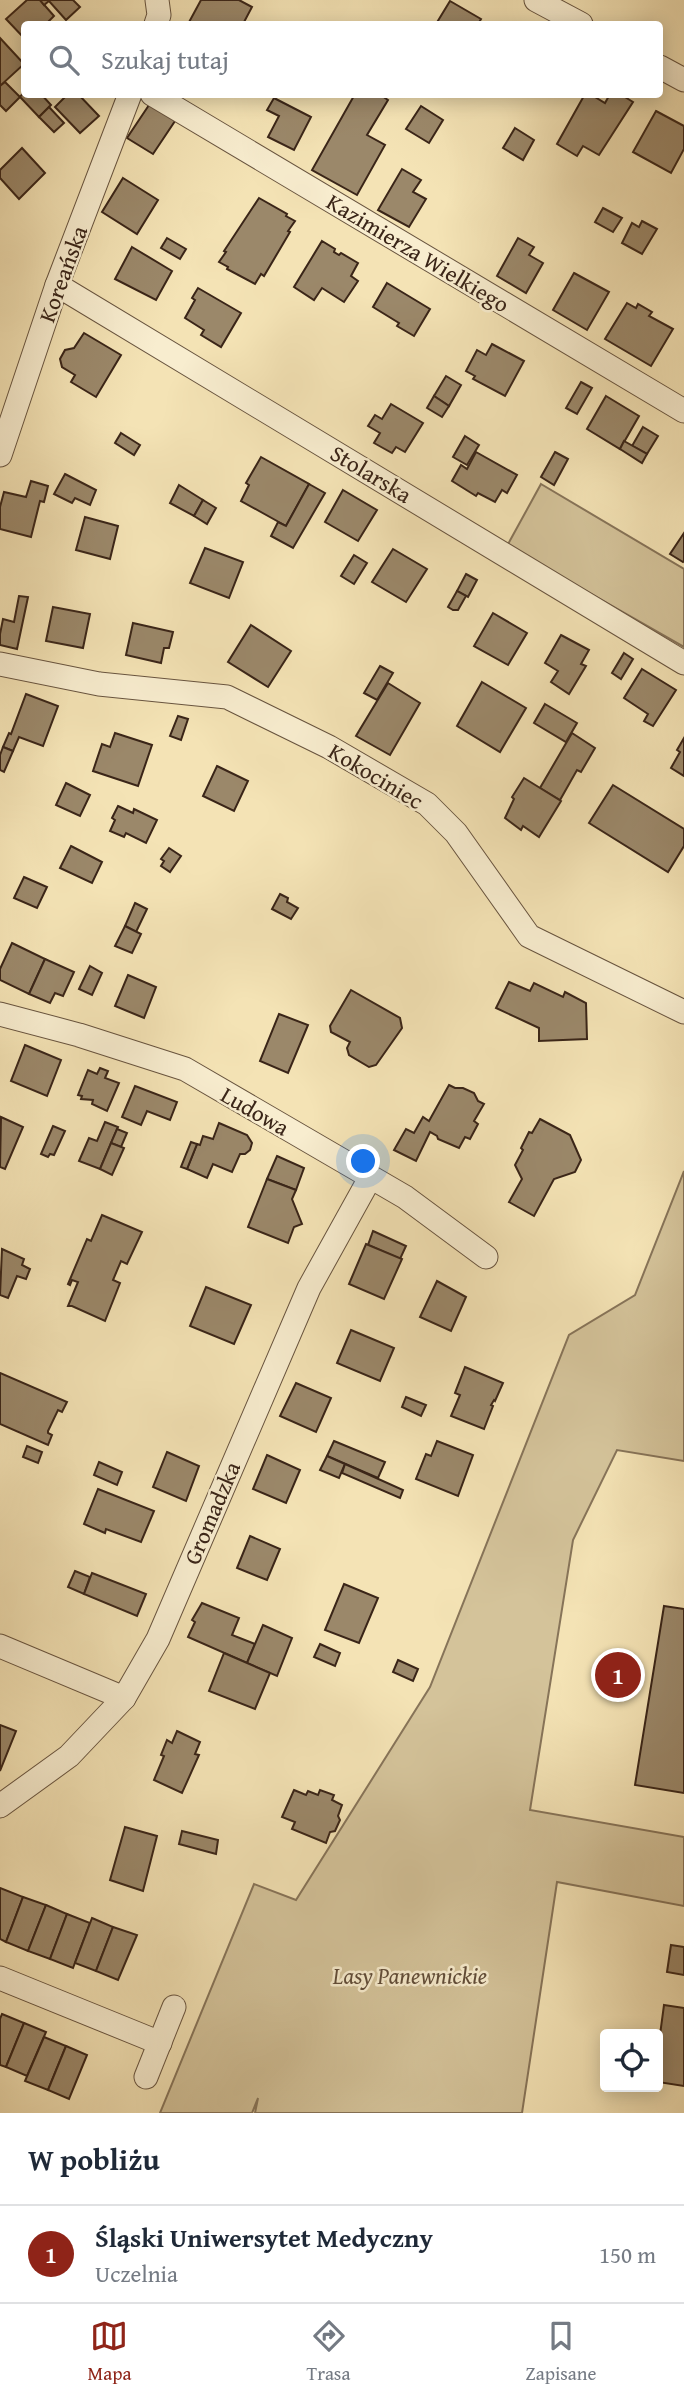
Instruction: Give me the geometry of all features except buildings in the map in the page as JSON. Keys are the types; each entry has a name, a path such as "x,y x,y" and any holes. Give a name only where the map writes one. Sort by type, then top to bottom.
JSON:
{"street":[{"path":"157,0 157,21"},
{"path":"536,0 575,21"},
{"path":"663,68 684,80"},
{"name":"Koreańska","path":"0,455 57,285 128,98"},
{"name":"Kazimierza Wielkiego","path":"159,98 684,411"},
{"name":"Stolarska","path":"57,285 684,663"},
{"name":"Kokociniec","path":"0,664 99,684 227,696 318,741 427,804 456,833 529,936 684,1012"},
{"name":"Ludowa","path":"0,1014 79,1035 185,1069 405,1197 486,1257"},
{"name":"Gromadzka","path":"0,1806 69,1756 124,1698 158,1639 309,1288 370,1178"},
{"path":"0,1646 124,1698"},
{"path":"0,1978 160,2043"},
{"path":"146,2077 174,2007"}],"green space":[{"path":"541,484 684,569 684,647 507,546"},
{"name":"Lasy Panewnickie","path":"684,1171 684,1461 617,1450 573,1540 530,1810 684,1837 684,1906 557,1882 522,2113 255,2113 258,2098 252,2113 160,2113 254,1884 296,1900 430,1687 569,1335 635,1295"}],"place":[{"name":"Śląski Uniwersytet Medyczny","path":"618,1675"}]}
